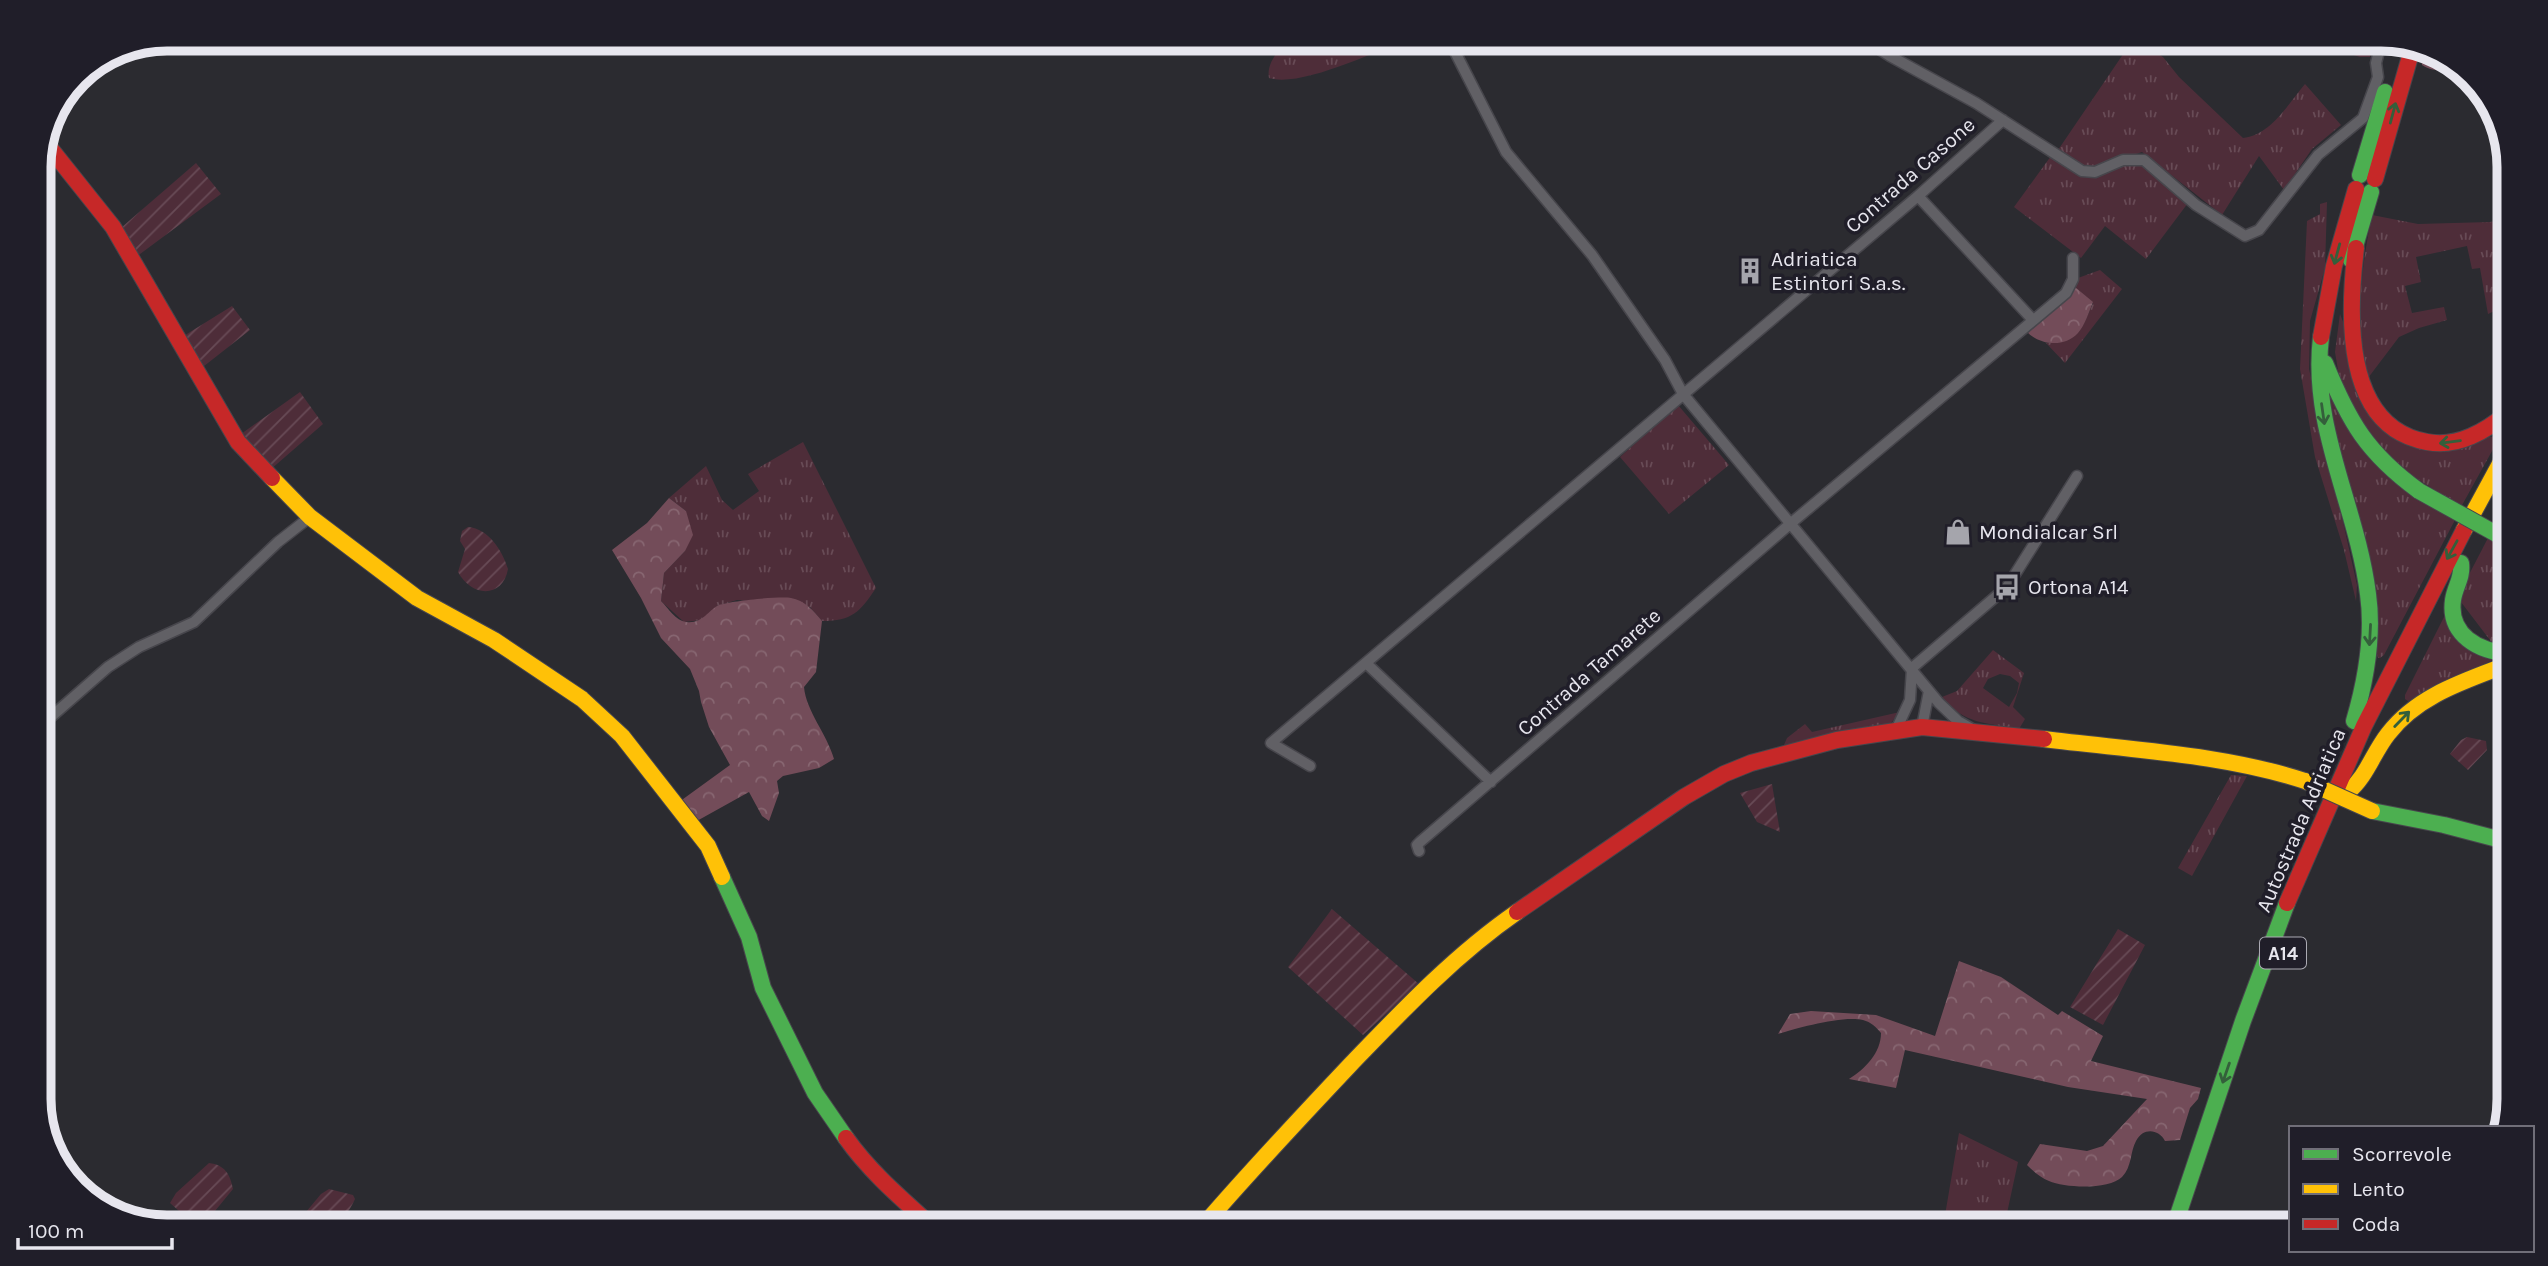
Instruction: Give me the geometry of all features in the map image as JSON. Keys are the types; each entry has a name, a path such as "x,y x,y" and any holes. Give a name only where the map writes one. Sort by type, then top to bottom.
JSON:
{"main road":[{"path":"2399,53 2366,184 2356,247 2351,304 2354,350 2370,402 2381,418 2409,439 2439,443 2473,437 2497,423"},
{"path":"2305,860 2303,843 2350,735 2359,706 2366,674 2370,633 2367,580 2323,416 2318,372 2320,346 2332,275 2410,55"},
{"path":"52,150 88,192 113,227 238,442 310,517 417,598 494,640 558,681 622,736 708,846 749,937 763,988 815,1093 859,1156 919,1215"},
{"path":"2332,382 2330,340 2336,303 2356,247"},
{"path":"2320,346 2349,421 2380,463 2418,491 2497,534"},
{"name":"Autostrada Adriatica","path":"2178,1215 2248,1009 2305,860 2359,735 2395,661 2497,469"},
{"name":"Autostrada Adriatica","path":"2192,1215 2272,980 2348,792 2395,691 2497,497"},
{"path":"2461,563 2464,574 2456,590 2453,608 2460,631 2470,642 2497,654"},
{"path":"2348,792 2361,783 2388,734 2412,708 2435,693 2497,669"},
{"path":"1212,1215 1253,1167 1397,1016 1466,950 1684,797 1724,774 1751,763 1837,740 1896,730 1922,727 1975,731 2228,762 2278,771 2372,811 2497,839"}],"street":[{"path":"1455,51 1506,152 1592,255 1665,360 1682,394 1929,691 1958,721 1975,731"},
{"path":"1884,51 2003,120 2082,171 2095,173 2123,160 2144,160 2196,205 2245,236 2259,230 2318,155 2363,118 2378,78 2376,63 2379,51"},
{"name":"Contrada Casone","path":"1310,766 1271,743 1918,196 2003,120"},
{"path":"1918,196 2033,320"},
{"name":"Contrada Tamarete","path":"1419,851 1417,845 1420,842 1790,524 2066,293 2073,279 2073,258"},
{"path":"1896,730 1910,700 1912,668 2007,587 2077,476"},
{"path":"52,716 107,667 139,647 194,622 278,542 310,517"},
{"path":"1366,663 1491,782"},
{"path":"1922,727 1929,691"},
{"path":"1910,700 1922,727"}],"green space":[{"path":"1379,51 1318,73 1283,80 1269,78 1271,62 1277,53"},
{"path":"2125,51 2153,51 2163,57 2179,77 2243,138 2253,136 2270,125 2305,84 2341,125 2312,149 2284,190 2259,156 2222,215 2142,152 2099,166 2082,164 2056,153"},
{"path":"2341,51 2372,51 2370,57"},
{"path":"2421,58 2447,71 2427,68 2422,65"},
{"path":"2051,156 2086,173 2122,163 2147,164 2188,203 2146,259 2105,226 2081,258 2014,207"},
{"path":"196,163 221,194 136,257 118,227 122,227"},
{"path":"2327,202 2325,268 2310,321 2309,369 2357,585 2356,601 2344,550 2315,457 2300,369 2307,221 2320,214 2320,204"},
{"path":"2372,215 2418,224 2497,221 2497,310 2488,314 2480,268 2472,269 2467,246 2416,257 2421,282 2405,286 2412,313 2444,307 2447,320 2399,337 2368,378 2360,317 2365,256"},
{"path":"2100,270 2122,289 2065,363 2046,343 2065,340 2077,333 2093,303 2075,287 2078,278"},
{"path":"2075,287 2093,302 2078,333 2066,341 2052,343 2038,340 2027,332 2030,326"},
{"path":"232,306 250,330 199,370 182,337"},
{"path":"2340,314 2386,432 2497,437 2497,442 2461,507 2382,456 2340,382 2335,352"},
{"path":"300,392 323,424 270,470 241,434"},
{"path":"2330,397 2455,520 2380,658 2339,466"},
{"path":"1678,405 1729,465 1669,514 1620,457"},
{"path":"803,442 876,588 860,609 848,617 832,621 822,621 810,607 737,600 717,606 702,620 684,622 661,601 664,573 685,551 686,511 669,498 706,466 722,500 733,510 759,491 748,474"},
{"path":"669,498 686,511 693,535 685,551 664,573 661,601 676,617 692,622 725,603 785,598 796,599 822,621 816,672 804,687 809,705 834,759 819,768 783,776 777,781 779,793 769,821 762,816 749,792 695,822 679,802 730,765 709,727 690,669 661,638 612,550 647,523"},
{"path":"468,527 482,532 494,542 508,569 505,579 494,590 471,587 458,572 465,549 460,541 462,531"},
{"path":"2488,538 2497,543 2497,648 2461,602 2462,588"},
{"path":"2445,615 2493,660 2408,701 2405,695"},
{"path":"1993,650 2024,673 2013,707 2025,719 2019,729 1976,721 1958,713 1942,697 1957,691","holes":["2000,674 2010,676 2019,683 2009,707 1983,688 1988,679"]},
{"path":"1900,712 1889,725 1784,745 1787,738 1805,724 1812,732"},
{"path":"2467,737 2486,741 2487,750 2468,770 2450,754 2461,740"},
{"path":"2231,775 2247,776 2192,876 2178,868"},
{"path":"1772,784 1780,832 1757,822 1740,793"},
{"path":"1332,909 1419,984 1363,1035 1288,967"},
{"path":"2118,929 2145,945 2103,1025 2070,1007"},
{"path":"1959,961 2001,977 2058,1015 2062,1011 2103,1036 2091,1061 2201,1088 2198,1099 2190,1108 2180,1140 2165,1141 2155,1132 2143,1133 2136,1141 2128,1169 2116,1181 2097,1186 2056,1183 2043,1178 2027,1165 2040,1144 2087,1151 2103,1146 2147,1099 2068,1087 1905,1050 1896,1088 1849,1079 1866,1065 1878,1047 1881,1033 1868,1022 1854,1019 1832,1021 1778,1034 1790,1014 1811,1011 1876,1015 1935,1036"},
{"path":"1959,1133 2018,1162 2007,1215 1945,1215"},
{"path":"209,1163 226,1171 233,1189 210,1215 184,1215 170,1203 176,1193"},
{"path":"329,1189 353,1195 355,1199 346,1215 304,1215 321,1194"}],"traffic: fast":[{"path":"2360,175 2385,92"},
{"path":"2351,260 2371,192"},
{"path":"2321,337 2319,371 2322,403 2336,467 2362,561 2370,610 2368,658 2354,721"},
{"path":"2325,363 2342,403 2362,435 2386,463 2419,491"},
{"path":"2419,491 2497,534"},
{"path":"2461,563 2461,573 2453,600 2455,623 2468,639 2497,652"},
{"path":"2372,811 2497,839"},
{"path":"722,877 749,937 763,988 815,1093 846,1138"},
{"path":"2178,1215 2243,1021 2287,903"}],"traffic: slow":[{"path":"2464,530 2497,469"},
{"path":"272,478 310,517 417,598 494,640 582,699 622,736 708,846 722,877"},
{"path":"2348,792 2360,779 2388,734 2413,709 2443,691 2497,669"},
{"path":"2044,739 2209,759 2305,781"},
{"path":"2305,781 2372,811"},
{"path":"1212,1215 1410,1004 1472,946 1517,912"}],"traffic: jam":[{"path":"2375,179 2410,55"},
{"path":"52,151 113,227 238,442 272,478"},
{"path":"2321,337 2334,266 2356,189"},
{"path":"2356,248 2352,304 2357,364 2365,391 2379,415 2399,432 2438,443 2461,440 2497,421"},
{"path":"2287,903 2364,726 2464,530"},
{"path":"1517,912 1684,797 1724,774 1751,763 1837,740 1922,727 2044,739"},
{"path":"846,1138 876,1174 919,1215"}],"place":[{"name":"Adriatica Estintori S.a.s.","path":"1750,271"},
{"name":"Mondialcar Srl","path":"1958,532"},
{"name":"Ortona A14","path":"2007,587"}]}
